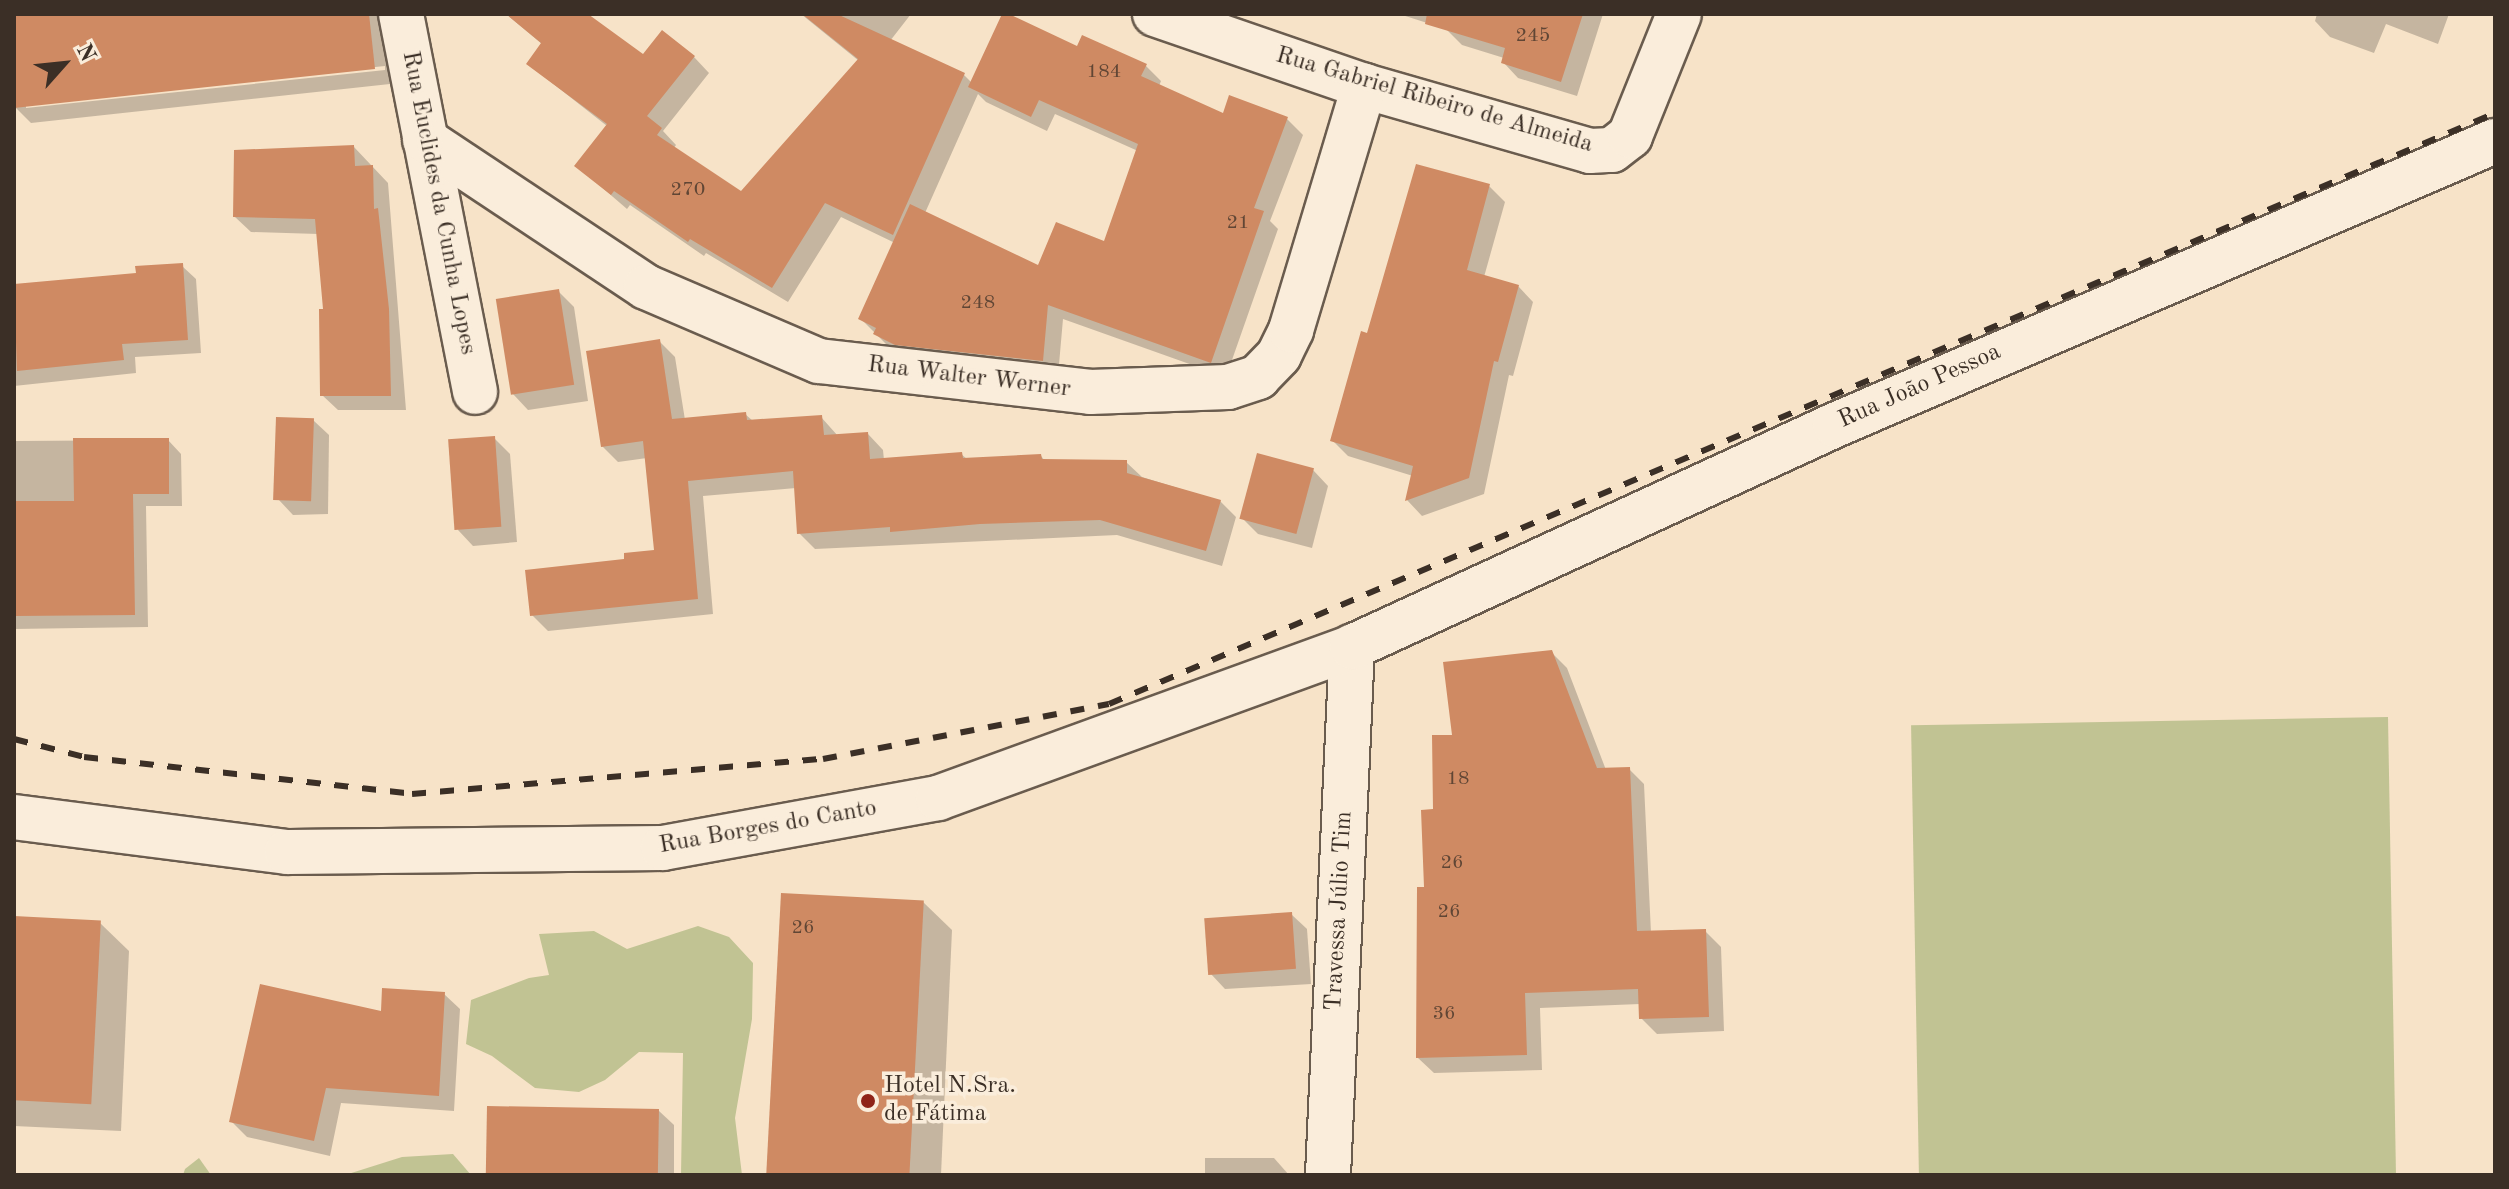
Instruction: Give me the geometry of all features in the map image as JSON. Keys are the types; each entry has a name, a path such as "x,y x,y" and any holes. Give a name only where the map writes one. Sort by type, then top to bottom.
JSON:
{"street":[{"name":"Rua Euclides da Cunha Lopes","path":"401,14 475,392"},
{"name":"Rua Gabriel Ribeiro de Almeida","path":"1155,14 1364,86 1590,151 1612,150 1630,136 1679,14"},
{"name":"Rua Walter Werner","path":"425,140 646,287 819,361 1090,392 1228,387 1258,377 1279,355 1291,330 1364,86"},
{"name":"Rua João Pessoa","path":"1352,647 1849,418 2495,141"},
{"name":"Rua Borges do Canto","path":"14,817 287,852 663,848 938,798 1352,647"},
{"name":"Travessa Júlio Tim","path":"1328,1175 1352,647"}],"green space":[{"path":"2388,717 2396,1175 1919,1175 1911,725"},
{"path":"698,926 729,937 753,963 752,1019 735,1118 742,1175 681,1175 683,1053 639,1052 605,1080 579,1092 535,1088 492,1056 466,1044 471,1000 529,978 549,975 539,934 594,931 627,949"},
{"path":"453,1154 471,1175 345,1175 402,1157"},
{"path":"199,1158 211,1175 183,1175 185,1169"}],"building":[{"path":"14,14 369,14 375,69 14,108"},
{"path":"506,14 588,14 643,54 662,30 695,56 647,116 662,128 657,135 741,191 858,59 802,14 837,14 965,73 893,235 825,203 772,288 690,239 688,242 614,191 611,195 574,166 607,124 526,64 541,43"},
{"path":"1002,14 1009,14 1077,46 1082,35 1147,64 1141,76 1223,113 1229,95 1288,117 1254,208 1264,211 1211,363 1048,305 1043,361 895,345 873,334 876,328 858,319 910,204 1038,265 1056,222 1104,241 1138,144 1039,100 1031,117 968,87"},
{"path":"1427,14 1583,14 1561,82 1501,63 1505,48 1425,24"},
{"path":"354,145 355,166 373,165 374,209 378,208 389,309 391,396 320,396 319,309 323,309 315,219 233,217 234,150"},
{"path":"1416,164 1490,184 1467,270 1519,285 1498,362 1494,361 1469,478 1405,501 1413,466 1330,441 1361,331 1367,333"},
{"path":"183,263 188,340 122,344 124,360 17,371 14,284 136,273 135,266"},
{"path":"559,289 574,385 511,395 496,299"},
{"path":"660,339 672,419 746,412 747,420 822,415 824,435 868,432 870,459 962,452 963,458 1041,454 1042,459 1127,460 1127,473 1221,500 1206,551 1100,520 980,524 890,532 890,527 797,534 793,471 688,481 698,599 530,616 525,570 624,559 624,553 654,550 643,441 601,447 586,351"},
{"path":"276,417 314,418 311,501 273,500"},
{"path":"495,436 501,527 454,530 448,439"},
{"path":"73,438 169,438 169,494 133,494 135,615 14,616 14,501 74,501"},
{"path":"1257,453 1314,468 1296,534 1239,519"},
{"path":"1552,650 1597,768 1630,767 1637,931 1706,929 1709,1017 1639,1019 1638,989 1525,993 1527,1055 1416,1058 1417,887 1424,887 1421,810 1433,809 1432,735 1452,735 1443,662"},
{"path":"781,893 924,900 909,1175 766,1175"},
{"path":"1292,912 1296,969 1208,975 1204,918"},
{"path":"14,916 101,921 91,1104 14,1100"},
{"path":"260,984 381,1011 382,988 445,992 439,1096 326,1088 314,1141 229,1122"},
{"path":"487,1106 659,1109 658,1175 486,1175"}],"railway":[{"path":"14,739 84,757 412,794 823,759 1109,704 2495,113"}],"place":[{"name":"Hotel N.Sra. de Fátima","path":"868,1101"}]}
